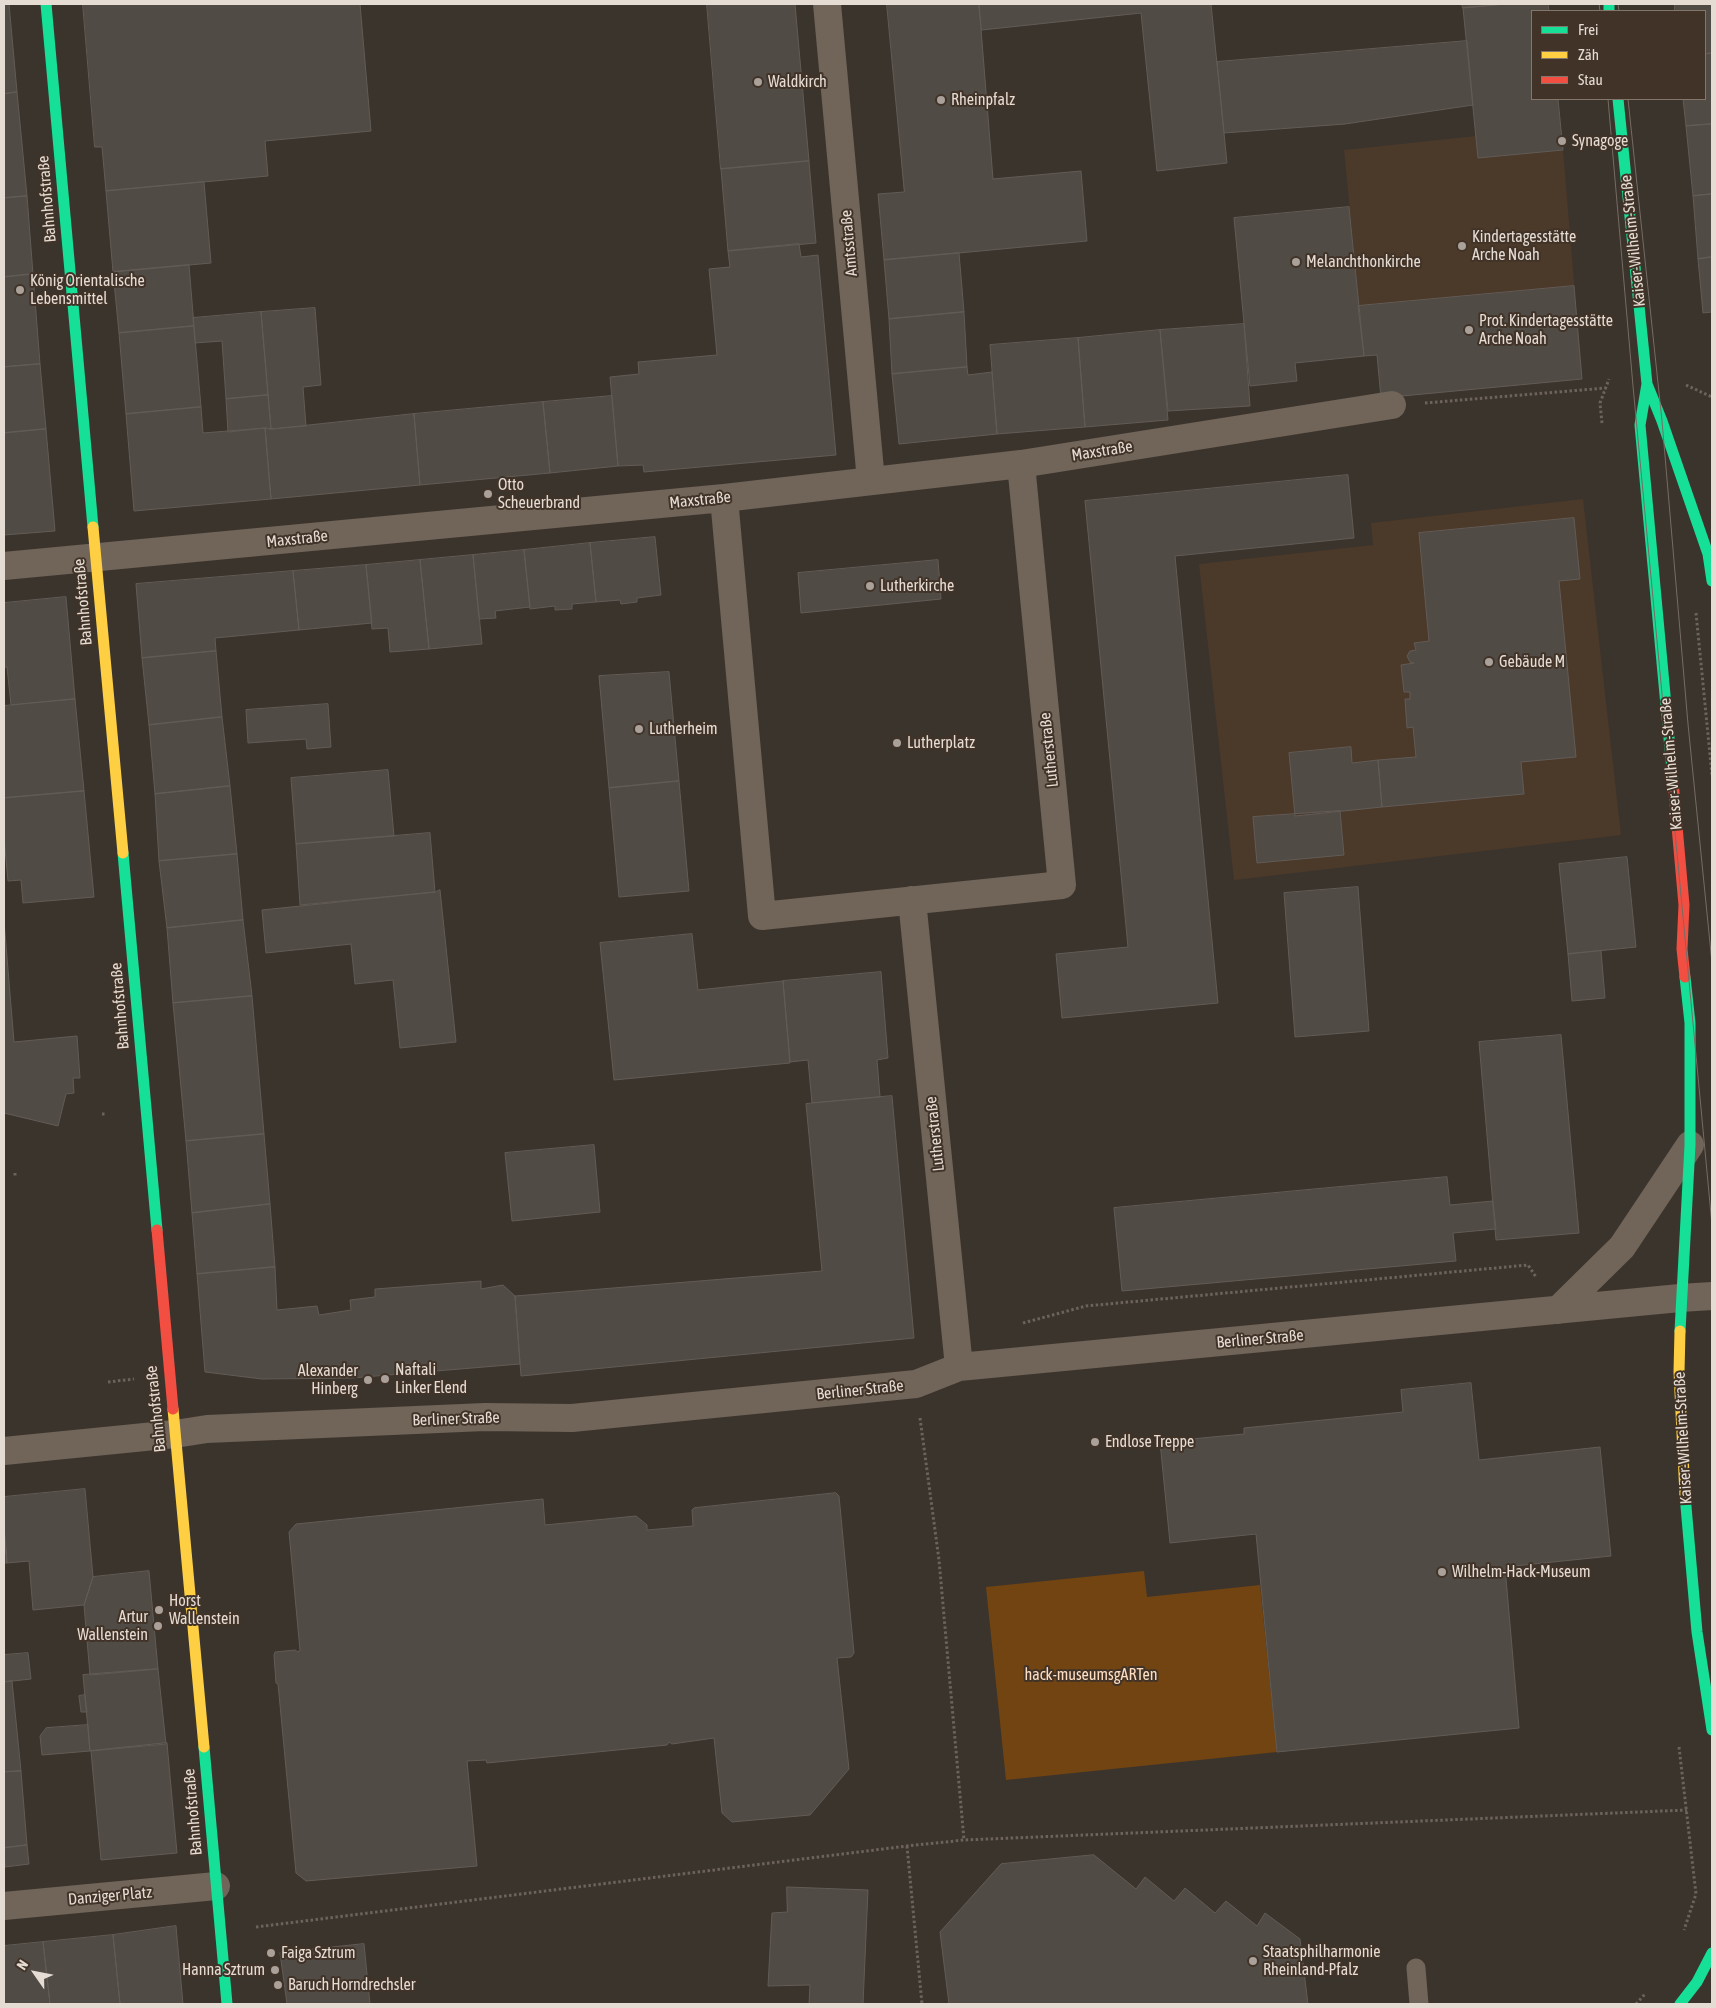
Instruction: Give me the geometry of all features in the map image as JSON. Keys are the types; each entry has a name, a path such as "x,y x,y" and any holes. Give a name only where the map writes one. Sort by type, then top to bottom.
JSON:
{"street":[{"name":"Bahnhofstraße","path":"46,4 227,2004"},
{"name":"Amtsstraße","path":"827,4 871,481"},
{"name":"Kaiser-Wilhelm-Straße","path":"1618,100 1647,384 1640,425 1684,905 1682,949 1690,1023 1690,1145 1680,1298 1680,1372 1686,1517 1697,1632 1712,1730"},
{"name":"Kaiser-Wilhelm-Straße","path":"1647,384 1662,421 1708,554 1712,581"},
{"name":"Maxstraße","path":"4,566 96,559 724,498 1021,464 1392,405"},
{"name":"Lutherstraße","path":"724,498 762,916 1062,885 1021,464"},
{"name":"Lutherstraße","path":"912,900 959,1367"},
{"path":"1558,1310 1622,1247 1690,1145"},
{"name":"Berliner Straße","path":"4,1451 175,1434 207,1429 485,1417 572,1418 916,1384 959,1367 1712,1296"},
{"name":"Danziger Platz","path":"4,1906 216,1886"},
{"path":"1680,2004 1697,1982 1712,1953"}],"lane":[{"path":"1416,1968 1419,2004"}],"path":[{"path":"1392,405 1577,391 1675,380 1712,397"},
{"path":"1696,613 1712,774"},
{"path":"102,1114 107,1114"},
{"path":"1021,1324 1086,1306 1528,1265"},
{"path":"916,1384 939,1560 964,1840"},
{"path":"256,1927 964,1840 1687,1810"},
{"path":"907,1846 922,2004"}],"shaded area":[{"name":"Kindertagesstätte Arche Noah","path":"1476,136 1479,158 1563,150 1582,379 1377,355 1364,356 1344,150"},
{"path":"1583,499 1621,835 1234,880 1199,564 1373,545 1371,523"}],"green space":[{"name":"hack-museumsgARTen","path":"1144,1571 1147,1597 1260,1585 1277,1752 1006,1780 986,1587"}],"building":[{"path":"4,4 9,4 17,92 4,94"},
{"path":"83,4 360,4 371,131 265,141 268,176 106,191 102,147 95,147"},
{"name":"Waldkirch","path":"707,4 795,4 809,161 721,169"},
{"name":"Rheinpfalz","path":"887,4 979,4 993,179 1081,171 1087,241 884,260 878,194 904,192"},
{"path":"979,4 1211,4 1227,163 1157,171 1141,13 982,30"},
{"path":"1462,4 1506,4 1463,8"},
{"path":"1506,4 1548,4 1549,10 1531,10 1531,100 1558,100 1563,150 1478,158 1463,8"},
{"path":"1675,4 1712,4 1712,53 1706,54 1706,10 1675,10"},
{"path":"1467,41 1473,105 1345,124 1224,133 1217,62"},
{"path":"1712,53 1712,124 1686,126 1683,100 1706,100 1706,54"},
{"path":"17,92 27,196 4,198 4,94"},
{"path":"1712,124 1712,194 1693,196 1686,126"},
{"path":"809,161 816,243 728,251 721,169"},
{"path":"204,182 211,263 113,272 106,191"},
{"path":"1712,194 1712,257 1698,259 1693,196"},
{"path":"27,196 33,274 4,277 4,198"},
{"name":"Melanchthonkirche","path":"1349,207 1364,356 1295,363 1297,381 1250,386 1234,218"},
{"path":"799,244 801,257 818,255 836,455 644,472 643,465 618,466 610,377 639,374 638,362 717,355 709,269 730,267 728,251"},
{"path":"959,253 964,312 889,319 884,260"},
{"path":"1712,257 1712,312 1703,313 1698,259"},
{"path":"189,265 194,326 119,333 113,272"},
{"path":"33,274 40,364 4,367 4,277"},
{"name":"Prot. Kindertagesstätte Arche Noah","path":"1574,286 1582,379 1381,398 1377,355 1364,356 1358,306"},
{"path":"315,308 321,385 303,387 306,426 271,429 261,312"},
{"path":"261,312 268,395 226,399 222,341 195,343 193,318"},
{"path":"964,312 967,367 892,374 889,319"},
{"path":"1244,324 1250,406 1168,411 1160,330"},
{"path":"194,326 201,407 126,414 119,333"},
{"path":"1160,330 1168,420 1085,427 1078,338"},
{"path":"1078,338 1085,427 997,434 990,345"},
{"path":"40,364 46,429 4,433 4,367"},
{"path":"967,367 968,375 992,372 997,434 899,444 892,374"},
{"path":"268,395 271,429 228,432 226,399"},
{"path":"612,396 618,466 550,473 543,402"},
{"path":"543,402 550,473 420,485 414,414"},
{"path":"201,407 203,433 265,428 271,499 134,511 126,414"},
{"path":"414,414 420,485 271,499 265,428 271,429"},
{"path":"46,429 55,531 4,535 4,433"},
{"path":"1348,475 1354,538 1175,556 1218,1003 1062,1018 1056,954 1128,947 1085,501"},
{"name":"Gebäude M","path":"1574,518 1580,579 1559,581 1576,757 1521,762 1524,794 1382,807 1378,760 1416,757 1413,727 1407,728 1405,699 1410,699 1410,692 1404,692 1401,665 1414,663 1410,662 1407,656 1410,651 1416,650 1414,643 1429,641 1419,533"},
{"path":"655,537 661,595 637,598 637,602 621,604 620,600 596,602 590,543"},
{"path":"590,543 596,602 572,604 572,609 555,610 555,606 530,609 524,550"},
{"path":"524,550 530,607 495,611 496,618 479,619 473,555"},
{"path":"473,555 482,644 429,649 420,560"},
{"path":"420,560 429,649 390,652 388,628 372,629 366,565"},
{"name":"Lutherkirche","path":"938,560 941,599 801,613 798,573"},
{"path":"366,565 372,623 299,630 293,571"},
{"path":"293,571 299,630 215,638 216,651 142,658 136,584"},
{"path":"66,597 75,699 11,705 7,667 4,667 4,603"},
{"path":"216,651 222,717 149,725 142,658"},
{"name":"Lutherheim","path":"669,672 679,781 609,788 599,676"},
{"path":"75,699 84,791 4,798 4,706"},
{"path":"328,704 331,747 307,749 306,739 248,743 246,710"},
{"path":"222,717 230,786 155,794 149,725"},
{"path":"1351,747 1352,763 1378,760 1382,807 1295,816 1289,753"},
{"path":"388,770 394,836 296,844 291,778"},
{"path":"679,781 689,891 619,897 609,788"},
{"path":"230,786 237,854 159,861 155,794"},
{"path":"84,791 94,897 23,903 21,880 8,881 4,838 4,798"},
{"path":"1340,811 1344,855 1257,863 1253,817"},
{"path":"430,833 435,892 300,905 296,844"},
{"path":"237,854 243,920 167,928 159,861"},
{"path":"1627,857 1636,947 1568,954 1559,864"},
{"path":"1358,887 1369,1031 1295,1037 1284,893"},
{"path":"440,890 456,1042 400,1048 393,980 355,984 351,944 266,953 262,910"},
{"path":"243,920 252,996 173,1003 167,928"},
{"path":"4,921 14,1042 77,1036 80,1078 73,1078 74,1093 66,1094 58,1126 4,1113"},
{"path":"692,934 698,990 783,981 790,1063 614,1080 600,943"},
{"path":"1601,951 1605,998 1572,1001 1568,954"},
{"path":"881,972 888,1058 877,1060 880,1097 812,1103 808,1060 790,1062 783,981"},
{"path":"252,996 264,1134 186,1141 173,1003"},
{"path":"1561,1035 1579,1233 1496,1240 1479,1042"},
{"path":"892,1096 914,1338 521,1376 515,1296 822,1271 806,1104"},
{"path":"264,1134 270,1204 192,1213 186,1141"},
{"path":"594,1145 600,1212 512,1221 505,1153"},
{"path":"1447,1177 1450,1205 1493,1201 1496,1229 1453,1233 1456,1261 1122,1291 1114,1208"},
{"path":"270,1204 275,1267 197,1274 192,1213"},
{"path":"275,1267 277,1310 317,1306 319,1315 351,1310 350,1300 375,1297 375,1289 481,1281 481,1289 503,1285 515,1296 520,1364 352,1378 262,1379 205,1372 197,1274"},
{"path":"1471,1383 1479,1460 1600,1447 1611,1556 1505,1567 1519,1728 1277,1752 1256,1534 1170,1543 1160,1442 1244,1434 1244,1428 1403,1412 1401,1390"},
{"path":"85,1489 93,1577 84,1605 33,1610 29,1561 7,1563 4,1497"},
{"path":"836,1493 839,1496 854,1653 851,1657 837,1658 849,1769 810,1815 732,1822 722,1813 714,1738 672,1744 669,1742 667,1745 487,1763 486,1760 467,1761 477,1866 306,1881 296,1873 274,1655 275,1652 295,1650 298,1652 300,1650 289,1532 296,1524 543,1499 545,1525 636,1516 647,1525 647,1530 693,1526 692,1510 694,1508"},
{"path":"4,1527 7,1563 4,1563"},
{"path":"149,1571 158,1669 90,1675 84,1605 93,1577"},
{"path":"28,1653 31,1679 4,1682 4,1655"},
{"path":"158,1669 166,1744 90,1751 83,1675"},
{"path":"12,1681 21,1771 4,1772 4,1682"},
{"path":"85,1695 87,1712 81,1712 79,1696"},
{"path":"88,1725 90,1751 42,1755 40,1736 46,1728"},
{"path":"167,1743 177,1853 101,1860 91,1751"},
{"path":"21,1771 27,1845 4,1848 4,1772"},
{"path":"27,1845 29,1864 5,1867 4,1848"},
{"path":"1094,1855 1136,1889 1145,1877 1174,1901 1185,1888 1215,1913 1226,1901 1257,1926 1265,1913 1300,1939 1308,2004 949,2004 940,1932 1001,1864"},
{"path":"787,1887 868,1890 863,2004 809,2004 810,1985 768,1986 772,1913 787,1912"},
{"path":"176,1926 183,2004 120,2004 113,1935"},
{"path":"113,1935 120,2004 50,2004 43,1942"},
{"path":"43,1942 50,2004 4,2004 4,1946"},
{"path":"364,1944 370,2004 287,2004 280,1953"}],"tram line":[{"path":"1599,4 1600,10"},
{"path":"1618,4 1619,10"},
{"path":"1608,100 1712,1225"},
{"path":"1628,100 1662,421 1688,724 1712,963"}],"traffic: fast":[{"path":"46,4 93,527"},
{"path":"1609,4 1609,10"},
{"path":"1618,100 1647,384 1640,425 1673,781"},
{"path":"1647,384 1662,421 1708,554 1712,581"},
{"path":"123,853 157,1230"},
{"path":"1680,1331 1690,1145 1690,1023 1685,977"},
{"path":"1685,1495 1697,1632 1712,1730"},
{"path":"204,1747 227,2004"},
{"path":"1680,2004 1697,1982 1712,1953"}],"traffic: slow":[{"path":"93,527 123,853"},
{"path":"1680,1331 1679,1372 1685,1495"},
{"path":"173,1409 204,1747"}],"traffic: jam":[{"path":"1673,781 1684,905 1682,949 1685,977"},
{"path":"157,1230 173,1409"}],"place":[{"name":"Waldkirch","path":"758,82"},
{"name":"Rheinpfalz","path":"941,100"},
{"name":"Synagoge","path":"1562,141"},
{"name":"Kindertagesstätte Arche Noah","path":"1462,246"},
{"name":"Melanchthonkirche","path":"1296,262"},
{"name":"König Orientalische Lebensmittel","path":"20,290"},
{"name":"Prot. Kindertagesstätte Arche Noah","path":"1469,330"},
{"name":"Otto Scheuerbrand","path":"488,494"},
{"name":"Lutherkirche","path":"870,586"},
{"name":"Gebäude M","path":"1489,662"},
{"name":"Lutherheim","path":"639,729"},
{"name":"Lutherplatz","path":"897,743"},
{"name":"Naftali Linker Elend","path":"385,1379"},
{"name":"Alexander Hinberg","path":"368,1380"},
{"name":"Endlose Treppe","path":"1095,1442"},
{"name":"Wilhelm-Hack-Museum","path":"1442,1572"},
{"name":"Horst Wallenstein","path":"159,1610"},
{"name":"Artur Wallenstein","path":"158,1626"},
{"name":"Faiga Sztrum","path":"271,1953"},
{"name":"Staatsphilharmonie Rheinland-Pfalz","path":"1253,1961"},
{"name":"Hanna Sztrum","path":"275,1970"},
{"name":"Baruch Horndrechsler","path":"278,1985"}]}
